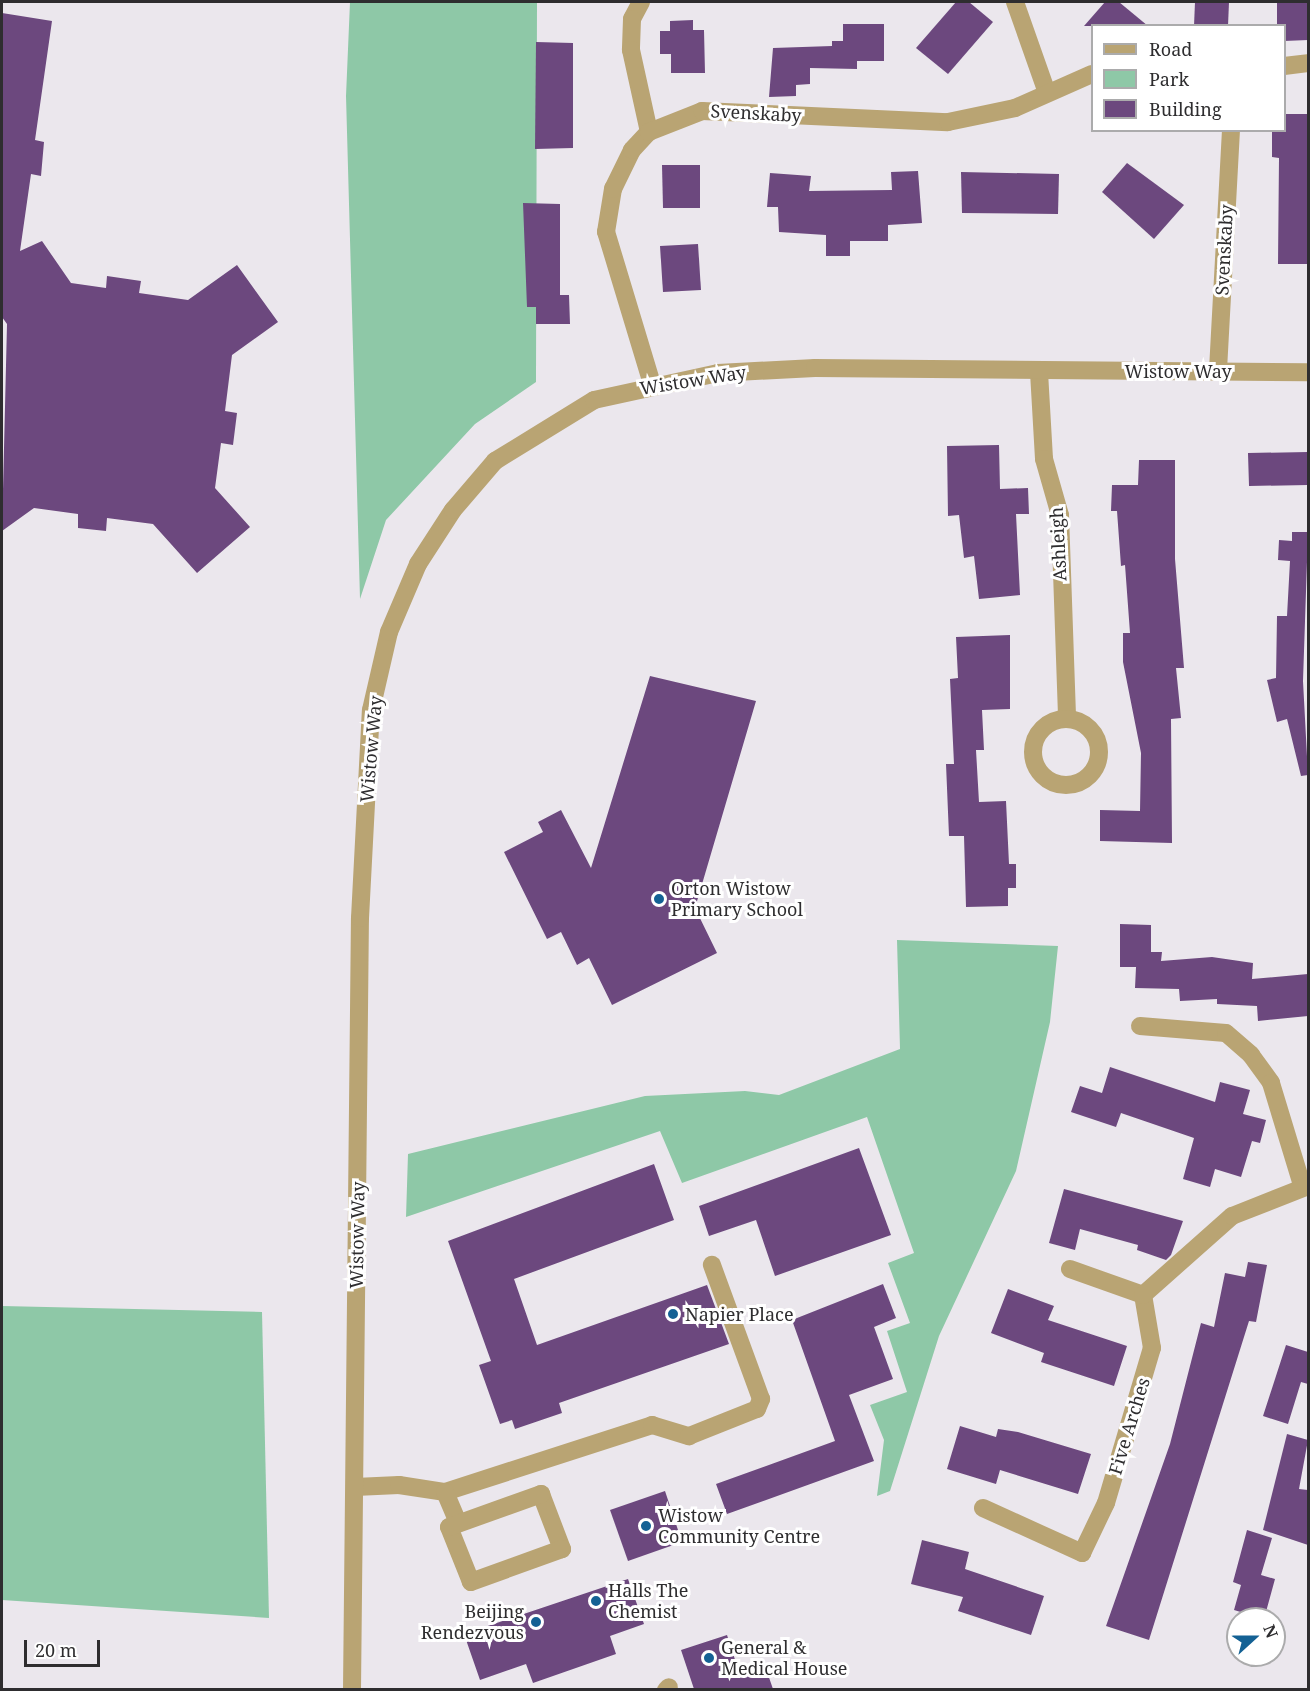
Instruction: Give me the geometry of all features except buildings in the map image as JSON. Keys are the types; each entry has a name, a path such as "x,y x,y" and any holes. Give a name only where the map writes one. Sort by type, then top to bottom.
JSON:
{"street":[{"path":"641,2 632,19 631,50 649,132"},
{"path":"1016,2 1047,93"},
{"path":"1286,66 1308,63"},
{"name":"Svenskaby","path":"652,384 606,232 613,189 632,150 649,132 702,111 948,122 1015,108 1091,74"},
{"name":"Svenskaby","path":"1218,370 1231,132"},
{"name":"Wistow Way","path":"352,1689 360,918 370,710 389,632 418,564 495,460 594,400 652,384 718,373 815,368 1039,372 1218,370 1308,372"},
{"name":"Ashleigh","path":"1039,372 1044,459 1060,514 1067,718"},
{"path":"1070,1269 1143,1296 1232,1216 1305,1186 1271,1083 1251,1055 1226,1033 1140,1026"},
{"path":"355,1487 399,1485 445,1492 652,1425 689,1436 748,1413 761,1399 712,1265"},
{"name":"Five Arches","path":"983,1508 1083,1553 1106,1503 1152,1348 1143,1296"},
{"path":"445,1492 458,1523"},
{"path":"541,1494 562,1549 471,1582 449,1527 458,1523 541,1494"}],"green space":[{"path":"350,2 537,2 536,382 475,424 386,520 360,599 346,96"},
{"path":"897,940 1058,946 1050,1022 1016,1171 939,1336 890,1491 877,1496 884,1440 870,1405 907,1392 887,1331 910,1323 888,1263 914,1253 867,1117 682,1183 660,1131 406,1217 408,1154 645,1096 745,1091 779,1095 900,1049"},
{"path":"2,1306 262,1312 269,1618 2,1600"}],"place":[{"name":"Orton Wistow Primary School","path":"659,899"},
{"name":"Napier Place","path":"673,1314"},
{"name":"Wistow Community Centre","path":"646,1526"},
{"name":"Halls The Chemist","path":"596,1601"},
{"name":"Beijing Rendezvous","path":"536,1622"},
{"name":"General & Medical House","path":"709,1658"}]}
